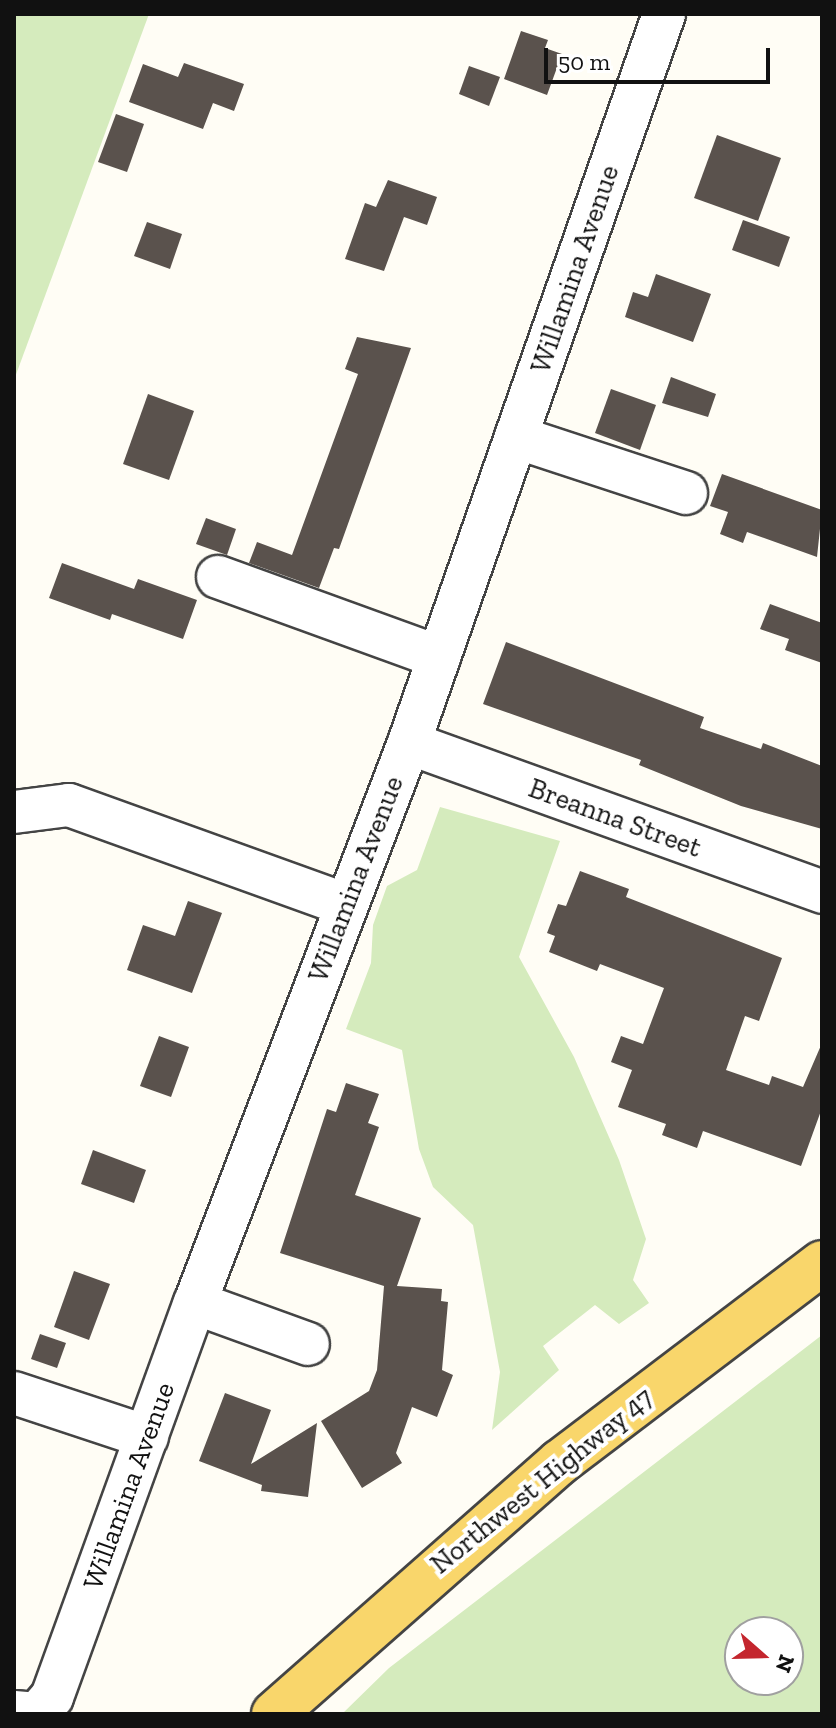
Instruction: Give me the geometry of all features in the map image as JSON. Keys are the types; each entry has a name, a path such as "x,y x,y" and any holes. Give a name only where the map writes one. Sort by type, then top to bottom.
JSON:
{"main road":[{"name":"Northwest Highway 47","path":"274,1714 560,1462 822,1263"}],"street":[{"name":"Willamina Avenue","path":"14,1712 37,1714 52,1697 195,1303 409,743 664,14"},
{"path":"516,437 686,493"},
{"path":"218,577 439,657"},
{"name":"Breanna Street","path":"409,743 822,892"},
{"path":"14,812 69,805 347,905"},
{"path":"195,1303 308,1344"},
{"path":"14,1393 147,1437"}],"green space":[{"path":"14,14 149,14 14,380"},
{"path":"440,807 560,841 519,957 574,1057 619,1160 646,1239 633,1280 649,1303 619,1324 595,1305 543,1346 559,1370 492,1430 500,1372 473,1225 433,1187 419,1149 402,1050 346,1029 371,963 373,925 387,886 417,870"},
{"path":"822,1335 822,1714 342,1714 389,1668"}],"building":[{"path":"521,31 548,40 545,48 562,54 547,95 504,79"},
{"path":"184,63 244,84 234,111 213,103 203,129 129,102 143,64 178,77"},
{"path":"469,66 500,77 489,106 459,94"},
{"path":"116,114 144,124 127,172 98,162"},
{"path":"717,135 781,158 758,221 694,198"},
{"path":"388,180 437,197 427,225 404,217 384,271 345,259 365,203 376,207"},
{"path":"743,220 790,237 779,267 732,250"},
{"path":"147,222 182,234 170,269 134,256"},
{"path":"656,274 711,294 693,342 625,317 633,292 648,297"},
{"path":"357,337 411,348 339,549 334,548 319,588 249,563 257,542 292,555 358,374 345,369"},
{"path":"671,377 716,394 708,417 662,403"},
{"path":"611,389 656,405 640,450 595,433"},
{"path":"148,394 194,411 169,480 123,464"},
{"path":"722,474 822,510 817,557 747,532 743,543 720,534 728,512 710,506"},
{"path":"206,518 236,529 227,555 196,544"},
{"path":"62,563 134,589 138,579 197,600 183,639 112,614 110,620 49,598"},
{"path":"770,604 822,623 822,663 785,650 789,639 760,629"},
{"path":"506,642 704,717 700,728 761,749 763,743 822,766 822,829 741,806 639,765 641,760 483,704"},
{"path":"580,871 629,889 626,897 782,958 759,1021 745,1016 726,1070 769,1085 772,1076 803,1087 822,1043 822,1108 801,1166 703,1131 697,1148 662,1135 666,1124 618,1107 632,1070 611,1062 621,1036 643,1044 664,988 600,964 597,971 549,952 555,936 547,933 558,904 566,906"},
{"path":"188,901 222,913 192,993 127,970 143,925 175,936"},
{"path":"159,1036 189,1047 171,1097 140,1086"},
{"path":"346,1083 379,1094 368,1123 379,1127 355,1195 421,1218 397,1286 442,1289 441,1301 448,1302 442,1370 453,1375 437,1417 412,1407 396,1453 402,1463 362,1488 321,1421 369,1391 377,1370 384,1286 280,1253 327,1109 336,1112"},
{"path":"93,1150 146,1170 134,1203 81,1184"},
{"path":"74,1271 110,1284 89,1340 54,1327"},
{"path":"40,1334 66,1343 57,1368 31,1359"},
{"path":"225,1393 271,1410 251,1464 317,1423 308,1497 261,1491 262,1485 199,1461"}]}
